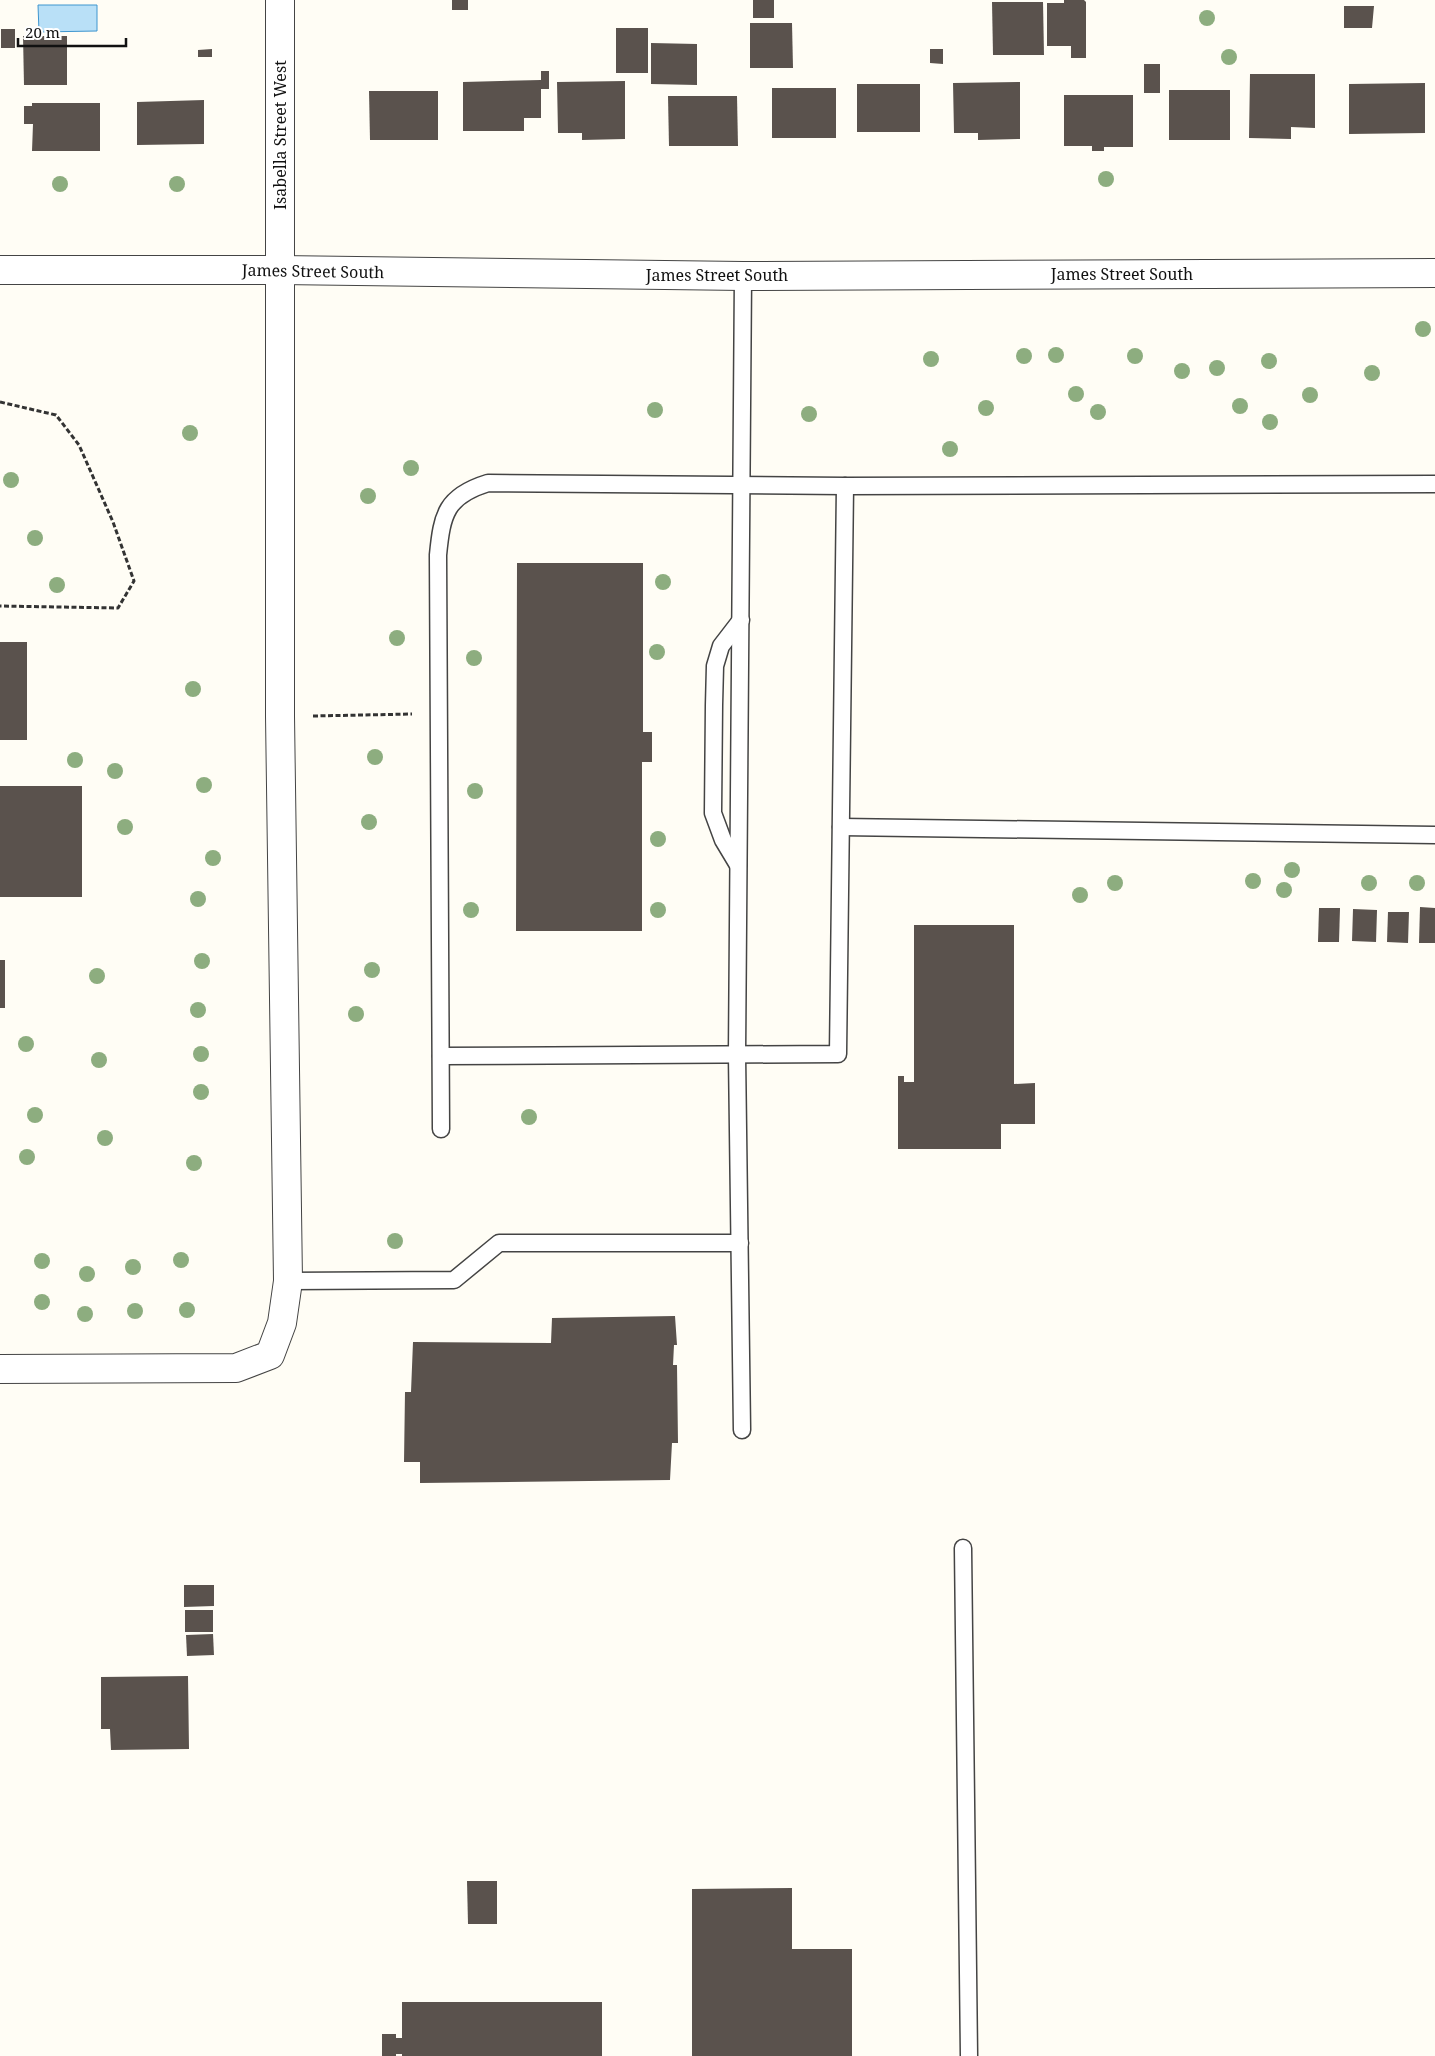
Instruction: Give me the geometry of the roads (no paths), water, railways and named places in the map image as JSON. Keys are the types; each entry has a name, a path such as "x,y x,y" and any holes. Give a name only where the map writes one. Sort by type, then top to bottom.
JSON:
{"street":[{"name":"Isabella Street West","path":"0,1369 236,1368 270,1356 282,1324 288,1281 280,716 280,0"},
{"name":"James Street South","path":"0,270 280,270 743,276 1435,273"}],"lane":[{"path":"742,1430 737,1055 743,276"},
{"path":"441,1129 438,555 441,527 446,512 468,490 488,483 845,486 1435,484"},
{"path":"441,1056 838,1054 845,486"},
{"path":"738,866 723,840 713,813 714,704 715,666 721,646 741,620"},
{"path":"840,827 1435,835"},
{"path":"288,1281 454,1280 499,1243 740,1243"},
{"path":"963,1548 969,2056"}],"water":[{"path":"38,5 97,5 97,31 39,32"}]}
